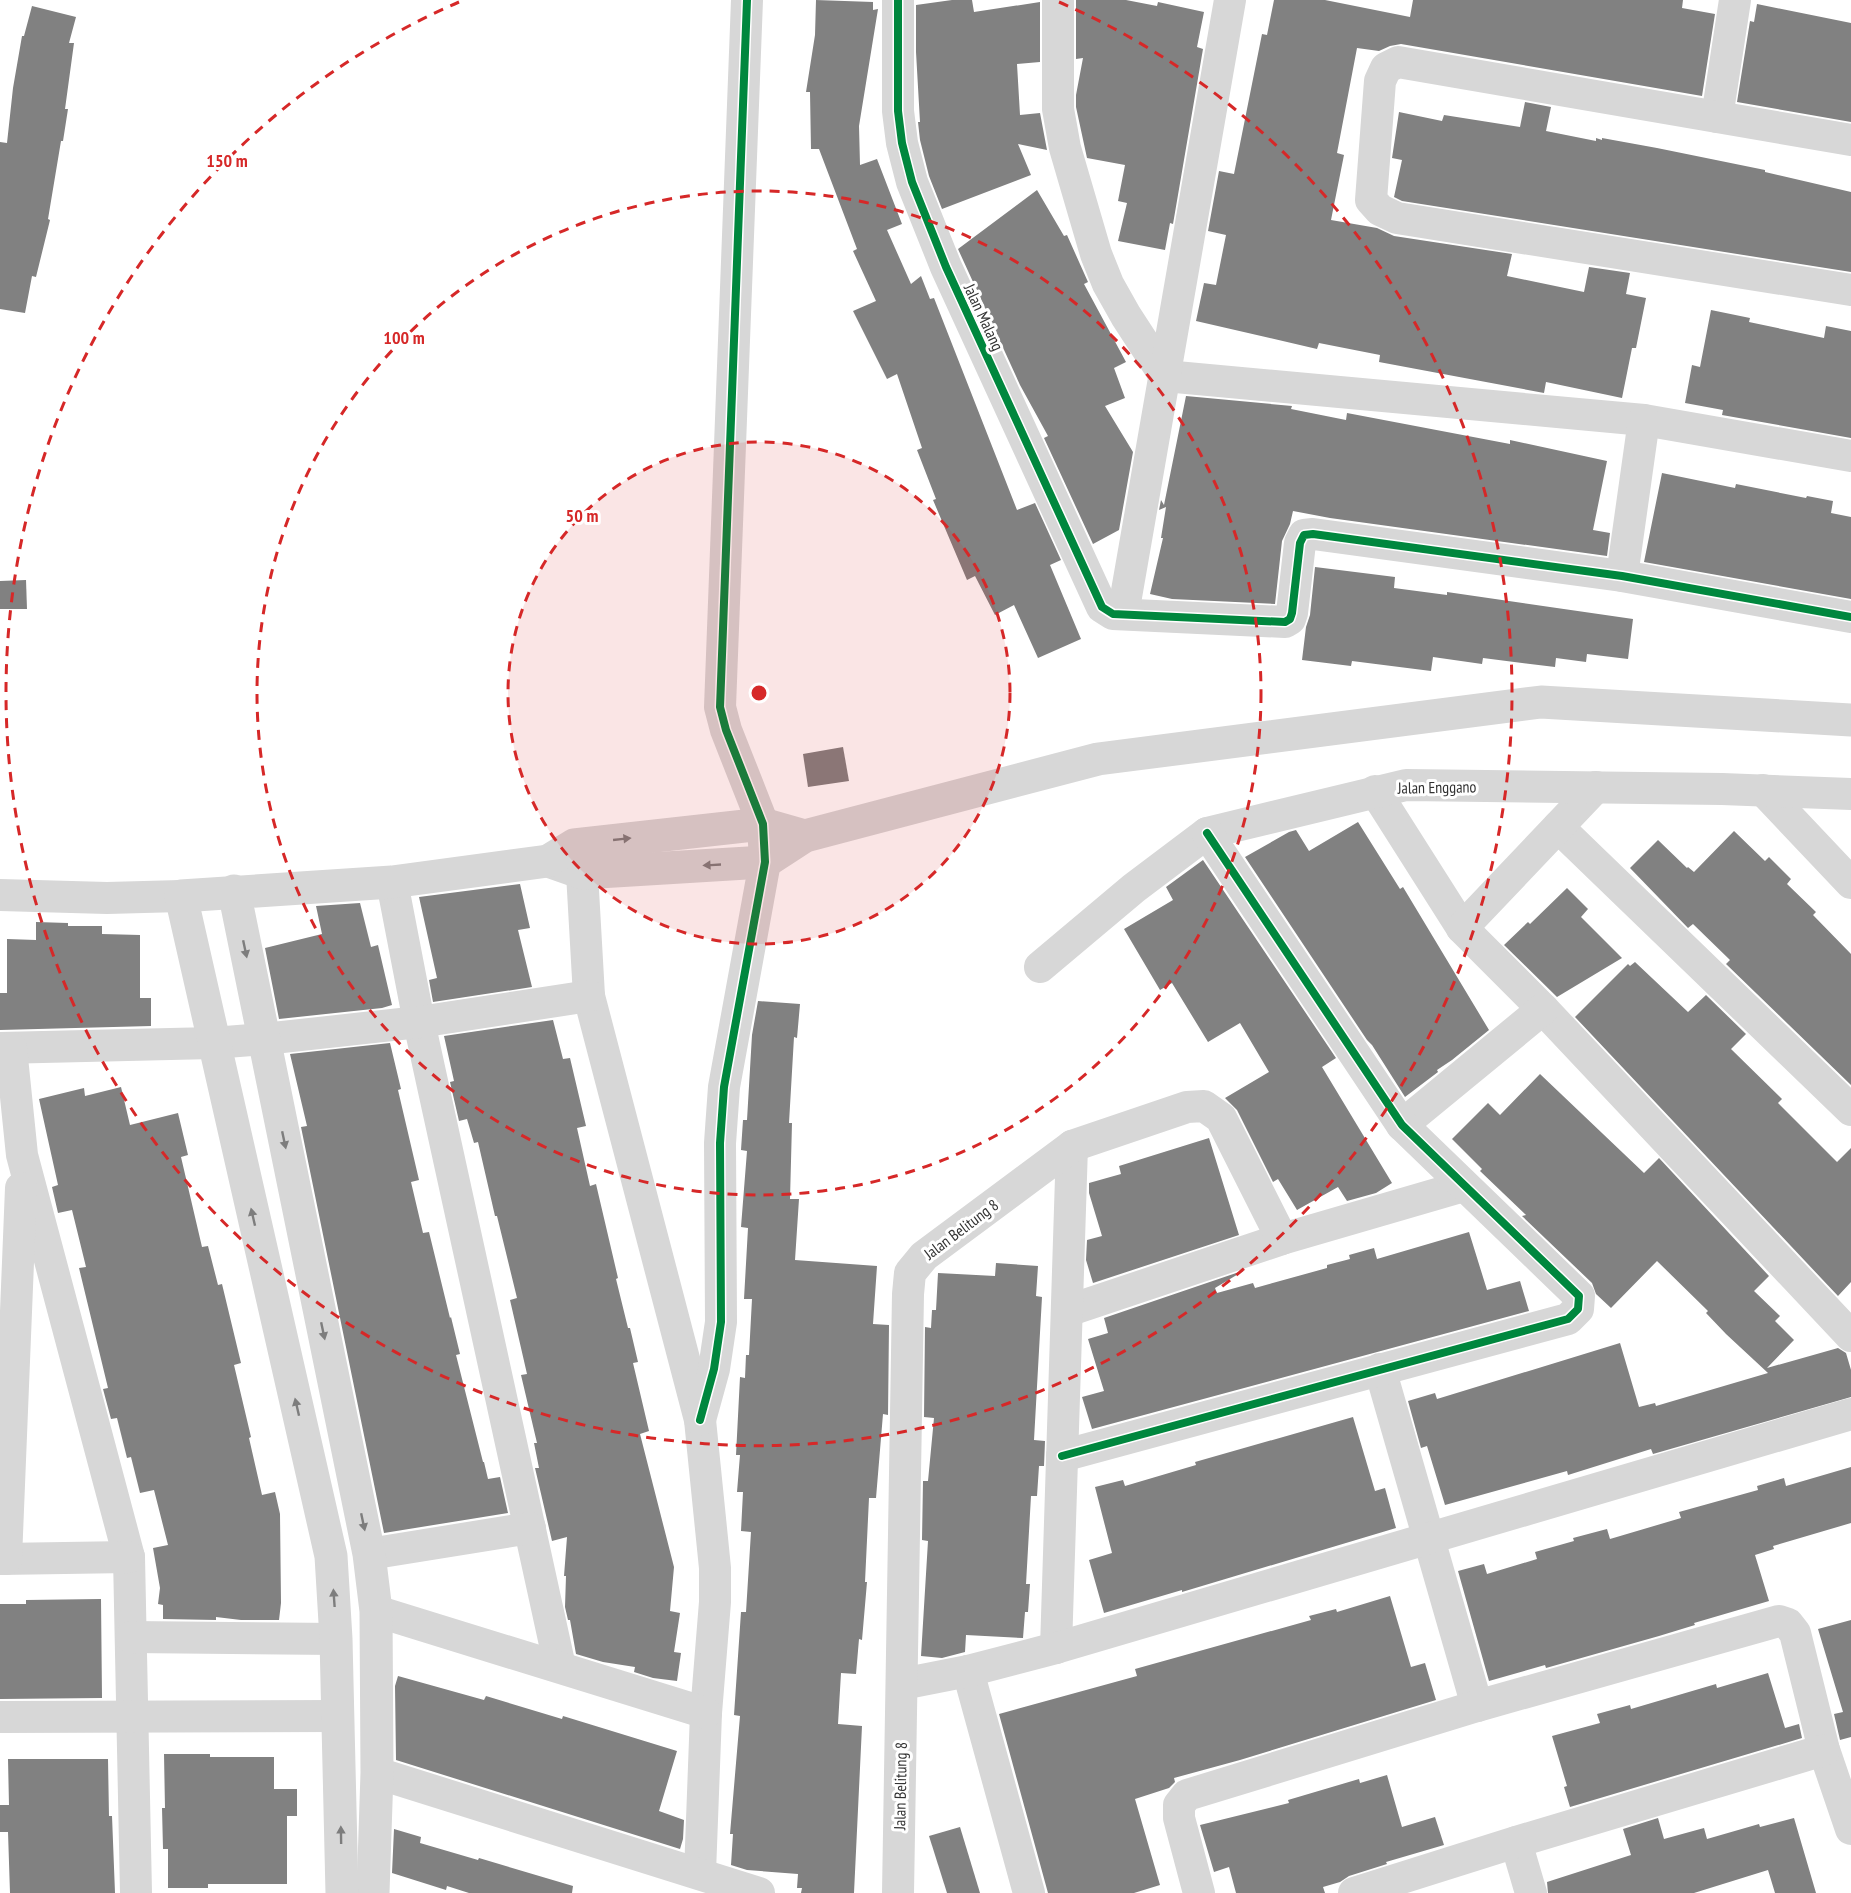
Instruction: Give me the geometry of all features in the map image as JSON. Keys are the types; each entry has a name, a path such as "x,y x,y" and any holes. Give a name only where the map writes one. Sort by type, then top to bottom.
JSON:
{"street":[{"path":"700,1420 714,1369 721,1322 720,1143 724,1087 765,862 763,824 726,730 720,707 747,0"},
{"name":"Jalan Malang","path":"898,0 898,111 902,143 912,182 946,267 1102,607 1113,614 1123,614"},
{"path":"1058,0 1058,109 1065,148 1096,254 1108,284 1165,376"},
{"path":"1230,0 1123,614 1285,622 1290,619 1292,613 1300,543 1304,535 1313,534 1622,576 1851,617"},
{"path":"1717,117 1735,0"},
{"path":"1851,140 1398,62 1386,68 1380,81 1371,200 1380,210 1397,218 1851,290"},
{"path":"1126,316 1176,306"},
{"path":"1165,376 1644,420 1851,456"},
{"path":"1622,576 1644,420"},
{"path":"568,860 765,862 805,836 1098,759 1541,702 1851,720"},
{"name":"Jalan Enggano","path":"1040,967 1142,882 1207,833 1375,791 1406,785 1763,790 1851,794"},
{"path":"1462,928 1596,788"},
{"path":"1763,790 1851,883"},
{"path":"1375,791 1462,928 1543,1009 1851,1336"},
{"path":"0,895 107,898 181,896 392,882 568,860 763,824 805,836"},
{"path":"1558,827 1851,1110"},
{"path":"1062,1455 1568,1319 1578,1309 1579,1296 1402,1125 1207,833"},
{"path":"568,860 589,996 700,1420 715,1568 715,1602 706,1713 700,1873"},
{"path":"392,882 418,1022 560,1667"},
{"path":"234,891 369,1554 376,1611 377,1773 373,1893"},
{"path":"181,896 331,1556 336,1639 342,1893"},
{"path":"136,1893 129,1557 22,1155 6,1048 213,1043 264,1039 418,1022 589,996"},
{"path":"1402,1125 1543,1009"},
{"name":"Jalan Belitung 8","path":"898,1893 910,1273 924,1256 1072,1146 1187,1107 1204,1106 1221,1118 1282,1239"},
{"path":"1056,1648 1072,1146"},
{"path":"22,1155 3,1559 129,1557"},
{"path":"1067,1311 1282,1239 1464,1186"},
{"path":"1380,1370 1477,1706"},
{"path":"902,1679 968,1671 1056,1648 1851,1414"},
{"path":"369,1554 530,1528"},
{"path":"376,1611 706,1713"},
{"path":"1200,1893 1179,1818 1179,1805 1187,1795 1477,1706 1779,1621 1788,1624 1794,1633 1824,1750 1851,1829"},
{"path":"130,1637 336,1639"},
{"path":"968,1671 1029,1893"},
{"path":"337,1683 376,1682"},
{"path":"0,1716 338,1716"},
{"path":"1354,1893 1824,1750"},
{"path":"377,1773 759,1893"},
{"path":"1516,1842 1531,1893"}],"building":[{"path":"816,0 873,2 873,10 878,9 859,126 860,165 877,159 902,224 887,230 911,284 921,276 930,299 934,298 1017,510 1035,503 1061,560 1050,565 1081,639 1038,658 1014,605 995,615 975,576 967,580 933,500 936,499 917,450 922,448 897,374 887,379 853,311 876,301 853,251 857,249 819,149 811,149 810,92 806,92 815,35"},
{"path":"972,0 974,12 1040,2 1040,62 1017,64 1020,115 1040,113 1047,150 1018,144 1031,175 942,209 929,176 920,140 916,5"},
{"path":"1076,0 1126,0 1157,6 1158,2 1204,12 1197,47 1203,49 1173,224 1170,223 1165,250 1118,241 1127,203 1118,201 1125,165 1087,158 1076,107 1083,58 1076,59"},
{"path":"1274,0 1325,0 1410,17 1413,0 1683,0 1682,8 1715,14 1702,96 1401,44 1379,51 1357,48 1337,153 1344,155 1331,220 1377,228 1394,236 1512,254 1507,276 1584,292 1589,267 1630,273 1626,294 1646,298 1636,348 1632,348 1622,398 1546,382 1544,393 1379,362 1380,355 1319,343 1317,349 1196,321 1204,283 1216,285 1226,235 1208,231 1219,171 1234,174 1262,34 1267,35"},
{"path":"1757,4 1851,23 1851,122 1737,102 1750,21 1754,22"},
{"path":"32,6 76,17 69,43 74,43 65,109 68,109 48,219 50,220 36,277 32,276 25,313 0,309 0,142 7,143 22,36 24,36"},
{"path":"1525,102 1551,107 1546,131 1596,141 1596,138 1602,140 1602,138 1657,148 1765,170 1765,172 1851,192 1851,272 1402,201 1394,197 1402,160 1392,158 1399,112 1442,121 1444,115 1520,127"},
{"path":"1037,190 1064,236 1067,235 1088,282 1084,284 1126,362 1114,368 1125,398 1105,406 1133,452 1119,530 1093,544 1044,438 1048,436 1020,385 958,249"},
{"path":"1711,310 1750,318 1749,322 1824,338 1826,326 1851,331 1851,438 1722,415 1723,410 1685,403 1692,365 1700,367"},
{"path":"1186,396 1292,406 1291,409 1346,420 1347,413 1510,444 1510,440 1607,461 1593,530 1610,533 1607,556 1293,511 1282,541 1275,604 1172,599 1150,594 1163,538 1161,538 1166,507 1159,510 1161,500 1164,505"},
{"path":"1662,473 1735,488 1736,484 1833,501 1831,513 1851,517 1851,599 1644,562"},
{"path":"1315,567 1395,577 1394,588 1447,595 1447,592 1633,619 1628,659 1587,654 1586,662 1556,658 1555,667 1483,658 1482,664 1433,657 1431,671 1352,661 1351,666 1302,660"},
{"path":"26,580 27,609 0,609 0,581"},
{"path":"843,747 849,781 808,787 803,754"},
{"path":"1358,822 1400,889 1403,887 1489,1030 1405,1097 1245,857 1296,830 1309,851"},
{"path":"1734,831 1765,861 1769,857 1791,879 1787,884 1816,912 1813,915 1851,954 1851,1085 1726,964 1730,960 1693,924 1688,928 1630,868 1658,840 1694,872"},
{"path":"1203,860 1336,1058 1322,1067 1392,1183 1376,1193 1347,1201 1338,1187 1297,1210 1278,1179 1273,1182 1237,1110 1225,1098 1269,1072 1240,1023 1208,1042 1172,983 1160,990 1124,929 1173,900 1166,887"},
{"path":"520,884 530,928 518,930 532,987 433,1002 429,980 437,978 419,897"},
{"path":"1567,888 1588,909 1581,917 1622,958 1557,997 1504,945 1528,922 1530,924"},
{"path":"360,903 371,947 378,945 392,1005 279,1019 265,948 322,934 316,906"},
{"path":"36,922 68,923 68,926 102,926 102,934 140,935 140,998 151,998 151,1026 0,1030 0,993 7,993 7,939 36,940"},
{"path":"1635,962 1688,1012 1706,995 1746,1034 1731,1049 1782,1099 1778,1103 1837,1162 1851,1148 1851,1282 1838,1296 1575,1017 1628,964 1630,966"},
{"path":"758,1001 800,1004 797,1038 794,1037 789,1123 792,1123 790,1199 799,1199 795,1260 877,1266 873,1324 889,1325 888,1415 883,1414 876,1498 869,1498 865,1582 867,1582 862,1640 859,1639 856,1674 841,1673 838,1724 862,1726 854,1893 801,1893 802,1888 797,1888 798,1874 747,1870 731,1865 733,1834 730,1834 740,1716 734,1715 741,1612 746,1612 751,1532 741,1531 743,1492 737,1492 740,1455 736,1455 740,1377 745,1378 746,1355 749,1355 752,1299 744,1299 748,1228 741,1227 747,1151 741,1150 743,1120 747,1120 752,1035"},
{"path":"553,1020 563,1059 570,1058 586,1126 577,1128 590,1186 596,1184 618,1278 616,1279 638,1362 633,1363 649,1431 640,1434 674,1567 670,1611 680,1613 674,1652 681,1653 677,1681 653,1678 634,1672 635,1667 603,1662 576,1654 570,1620 568,1620 565,1607 566,1576 564,1576 567,1537 552,1541 535,1468 539,1468 534,1443 537,1443 521,1375 527,1374 510,1300 517,1298 478,1142 474,1143 467,1119 459,1121 450,1082 454,1081 444,1036"},
{"path":"390,1043 401,1089 398,1090 419,1180 411,1182 423,1233 429,1232 460,1354 456,1355 488,1479 500,1477 508,1513 384,1533 301,1127 307,1126 290,1054"},
{"path":"1540,1074 1644,1173 1659,1158 1769,1276 1754,1291 1780,1316 1775,1321 1794,1340 1767,1368 1838,1348 1846,1353 1851,1370 1851,1397 1653,1454 1651,1449 1568,1475 1567,1471 1445,1505 1427,1446 1421,1448 1408,1401 1435,1393 1437,1399 1620,1343 1639,1407 1655,1403 1656,1406 1768,1373 1726,1334 1706,1313 1708,1311 1657,1261 1611,1308 1596,1294 1592,1283 1522,1216 1526,1215 1480,1171 1482,1169 1452,1139 1488,1103 1500,1115"},
{"path":"121,1087 130,1125 178,1113 188,1155 181,1157 202,1247 208,1246 218,1285 222,1284 241,1363 234,1365 262,1495 275,1492 280,1514 281,1603 279,1620 241,1620 216,1617 216,1620 163,1619 163,1605 158,1604 160,1588 153,1548 168,1545 154,1490 140,1493 131,1457 127,1458 117,1418 111,1419 103,1389 108,1388 79,1268 86,1267 72,1210 58,1213 52,1187 58,1185 39,1099 84,1088 85,1096"},
{"path":"1209,1138 1239,1235 1093,1283 1086,1260 1087,1240 1102,1236 1089,1193 1089,1183 1121,1174 1119,1166"},
{"path":"1469,1232 1487,1290 1520,1281 1529,1311 1092,1429 1082,1397 1104,1391 1088,1339 1108,1333 1104,1318 1245,1270 1215,1288 1217,1293 1253,1283 1255,1288 1327,1268 1327,1265 1350,1259 1349,1255 1374,1248 1377,1259"},
{"path":"996,1263 1038,1266 1036,1296 1042,1297 1034,1440 1045,1441 1044,1466 1039,1466 1037,1496 1031,1496 1026,1584 1030,1584 1028,1612 1025,1612 1023,1638 966,1635 965,1652 942,1658 921,1656 928,1541 922,1540 923,1481 928,1481 934,1418 924,1417 925,1327 931,1328 932,1310 936,1310 938,1273 995,1276"},
{"path":"1353,1417 1375,1491 1385,1488 1396,1528 1104,1613 1089,1560 1112,1553 1095,1487 1123,1480 1125,1486 1196,1465 1195,1462"},
{"path":"1851,1467 1851,1523 1773,1546 1774,1549 1755,1555 1769,1601 1659,1636 1546,1668 1545,1665 1489,1681 1458,1571 1484,1564 1487,1574 1537,1559 1535,1552 1574,1541 1573,1538 1607,1529 1610,1539 1681,1518 1679,1512 1758,1490 1757,1486 1784,1478 1786,1486"},
{"path":"1390,1596 1411,1667 1425,1663 1436,1700 1174,1778 1175,1782 1169,1788 1135,1799 1160,1885 1134,1893 1048,1893 999,1714 1137,1676 1135,1669 1311,1620 1309,1616 1336,1609 1337,1612"},
{"path":"101,1599 102,1698 0,1699 0,1604 26,1604 26,1600"},
{"path":"1851,1620 1851,1737 1840,1740 1834,1714 1843,1712 1818,1629"},
{"path":"1768,1673 1785,1728 1799,1724 1802,1738 1570,1807 1564,1787 1567,1786 1552,1736 1600,1723 1597,1714 1630,1705 1631,1709 1716,1684 1717,1688"},
{"path":"398,1676 484,1700 486,1696 562,1719 563,1716 677,1751 659,1811 684,1820 680,1849 396,1760 395,1686"},
{"path":"164,1754 274,1757 274,1789 297,1789 297,1816 287,1816 287,1884 208,1884 208,1888 168,1888 168,1849 163,1849"},
{"path":"8,1759 108,1759 109,1816 112,1816 115,1893 10,1893 8,1832 0,1832 0,1805 9,1805"},
{"path":"1387,1775 1402,1827 1435,1817 1444,1845 1386,1862 1387,1864 1349,1876 1340,1882 1323,1887 1325,1893 1236,1893 1229,1867 1214,1872 1200,1825 1289,1803 1288,1800 1359,1779 1360,1783"},
{"path":"1658,1818 1664,1839 1704,1828 1707,1839 1759,1824 1760,1827 1794,1818 1816,1893 1775,1893 1768,1870 1694,1893 1548,1893 1547,1882 1631,1855 1623,1829"},
{"path":"960,1827 980,1893 947,1893 929,1836"},
{"path":"394,1829 421,1837 420,1843 573,1886 572,1893 469,1893 447,1886 446,1890 392,1873"}],"cycle path":[{"path":"700,1420 714,1369 721,1322 720,1143 724,1087 765,862 763,824 726,730 720,707 747,0"},
{"path":"898,0 898,111 902,143 912,182 946,267 1102,607 1113,614 1285,622 1290,619 1292,613 1300,543 1304,535 1313,534 1622,576 1851,617"},
{"path":"1062,1456 1568,1319 1578,1309 1579,1296 1402,1125 1207,833"}]}
